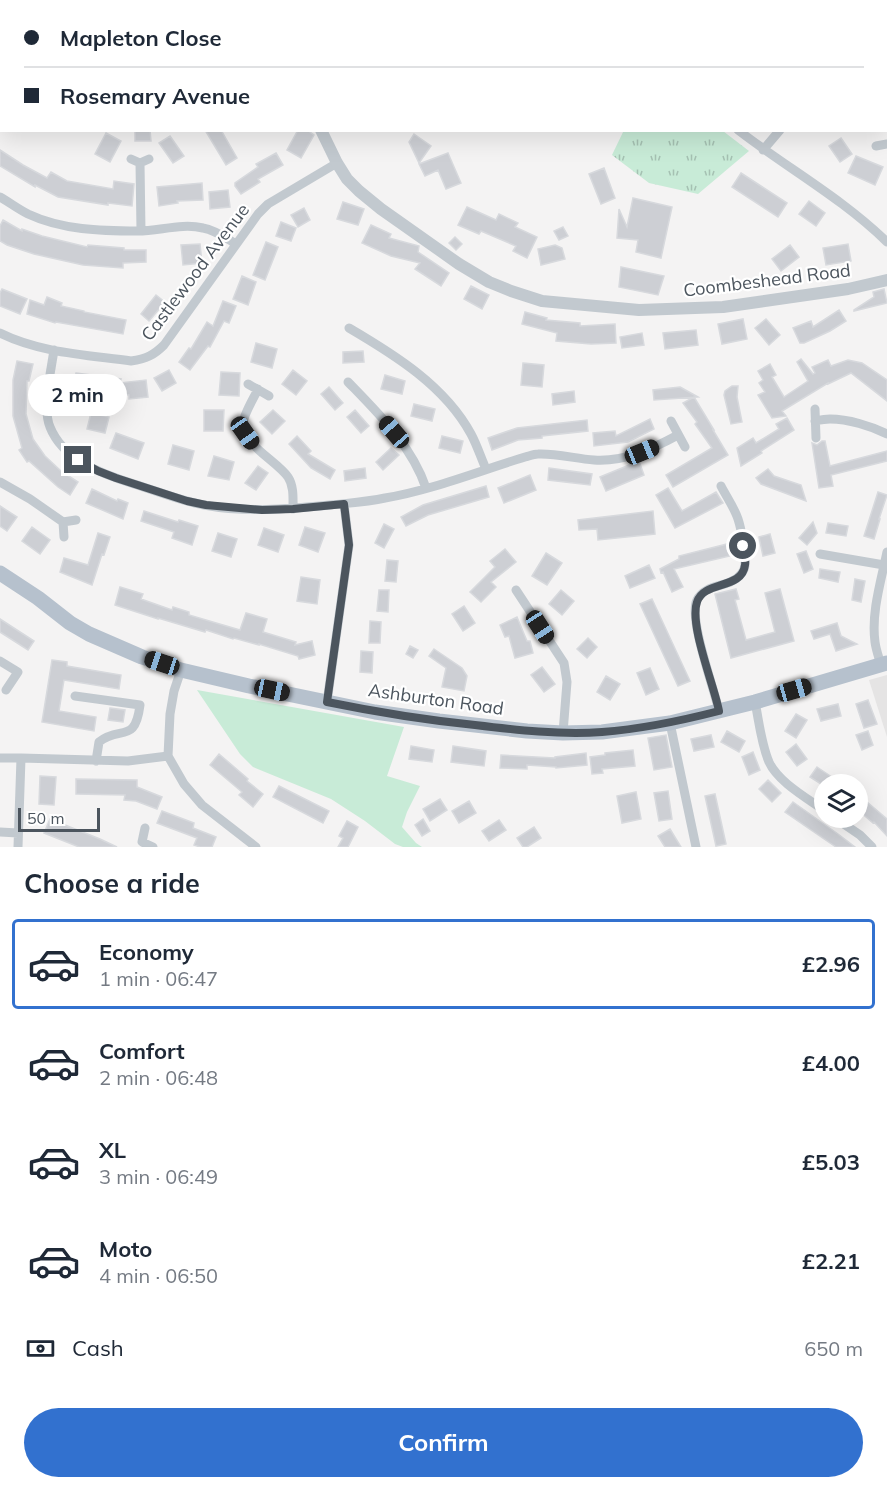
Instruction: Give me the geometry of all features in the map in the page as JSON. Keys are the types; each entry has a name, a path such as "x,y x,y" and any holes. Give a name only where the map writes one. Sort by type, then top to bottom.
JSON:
{"main road":[{"name":"Ashburton Road","path":"0,573 79,628 142,657 181,670 375,712 527,731 602,732 670,723 755,702 884,664"}],"street":[{"name":"Coombeshead Road","path":"322,132 347,179 359,191 459,264 489,282 542,301 639,310 723,307 848,290 887,280"},
{"path":"740,132 845,206 887,242"},
{"path":"763,150 778,132"},
{"path":"876,146 887,144"},
{"path":"140,161 141,231"},
{"name":"Castlewood Avenue","path":"0,333 54,351 131,361 143,360 164,345 258,214 268,204 337,163"},
{"path":"0,197 28,214 84,229 141,231 191,226 218,233 236,244"},
{"path":"349,328 380,346 432,384 459,415 472,435 486,469"},
{"path":"54,351 47,411 49,425 55,438 66,450 98,471 187,501 206,505 262,510 293,509 385,498 538,454 596,460 617,459 635,455 678,435"},
{"path":"347,382 394,432 421,473 426,488"},
{"path":"248,384 269,396"},
{"path":"258,390 243,423 245,433 253,444 288,477 292,489 293,509"},
{"path":"815,409 816,438"},
{"path":"815,421 831,419 851,422 887,434"},
{"path":"671,421 685,447"},
{"path":"0,482 63,522 76,520"},
{"path":"719,711 696,625 697,600 705,591 717,585 732,582 740,576 746,565 737,518 721,486"},
{"path":"327,702 349,545 344,504"},
{"path":"63,522 64,537"},
{"path":"884,664 875,643 874,623 887,552"},
{"path":"820,554 884,566"},
{"path":"516,590 564,663 567,682 563,733"},
{"path":"0,661 18,672 6,690"},
{"path":"181,670 170,714 168,756 184,784 202,805 256,847"},
{"path":"75,696 140,705 137,724 129,731 105,737 99,742 96,761"},
{"path":"755,702 769,763 791,787 814,803"},
{"path":"670,723 696,847"},
{"path":"0,758 128,761 168,756"},
{"path":"18,847 21,758"},
{"path":"146,828 142,842 153,847"},
{"path":"850,828 872,847"},
{"path":"0,832 18,833"}],"shaded area":[{"path":"887,675 887,737 869,680"}],"green space":[{"path":"623,132 724,132 749,151 698,194 649,183 612,155"},
{"path":"197,690 404,727 387,776 420,786 402,827 422,847 403,847 395,844 331,799 253,767 240,754"}],"building":[{"path":"135,132 150,132 151,141 135,141"},
{"path":"206,132 222,132 237,158 226,165"},
{"path":"297,132 310,132 314,135 301,158 287,150"},
{"path":"106,133 121,141 110,162 95,154"},
{"path":"414,134 431,146 419,163 409,142"},
{"path":"170,136 184,156 173,163 159,143"},
{"path":"841,138 852,154 840,162 829,146"},
{"path":"0,150 47,178 51,172 67,181 113,189 114,181 134,184 132,206 108,203 108,205 58,197 35,185 35,187 0,166"},
{"path":"276,153 283,165 258,179 260,182 241,194 235,183 258,167 256,164"},
{"path":"448,153 461,183 446,189 438,170 425,176 419,164"},
{"path":"856,156 883,167 875,185 848,173"},
{"path":"604,168 615,198 601,204 589,174"},
{"path":"741,173 787,203 778,217 732,187"},
{"path":"202,183 203,200 177,201 178,203 159,206 157,187"},
{"path":"228,190 230,207 210,209 209,192"},
{"path":"633,198 672,207 661,258 636,252 638,240 617,238 619,209 627,227"},
{"path":"809,201 825,213 816,226 799,214"},
{"path":"343,202 364,209 358,225 337,219"},
{"path":"467,207 496,220 499,214 518,223 515,227 537,237 527,258 513,251 516,246 481,231 479,234 458,225"},
{"path":"304,208 310,220 298,227 291,215"},
{"path":"3,220 22,231 22,229 87,247 88,245 124,248 124,250 146,250 146,262 123,263 123,268 83,265 34,254 0,241 0,226"},
{"path":"281,222 296,228 291,241 276,236"},
{"path":"371,225 391,234 389,238 419,246 418,252 449,273 441,286 415,269 420,263 391,256 362,243"},
{"path":"563,227 568,236 559,240 554,231"},
{"path":"455,237 462,244 456,250 449,243"},
{"path":"266,242 278,247 265,280 253,275"},
{"path":"200,244 202,263 183,265 181,245"},
{"path":"848,244 851,261 826,265 823,248"},
{"path":"555,245 562,248 565,259 541,265 538,249"},
{"path":"790,245 799,257 781,271 772,259"},
{"path":"621,267 664,276 658,295 619,287"},
{"path":"242,276 256,282 248,305 233,299"},
{"path":"471,286 489,295 482,309 464,299"},
{"path":"2,289 27,299 20,314 0,306"},
{"path":"884,289 887,303 854,311 874,297 873,292"},
{"path":"156,295 165,302 149,321 141,314"},
{"path":"47,297 62,303 61,306 126,320 123,334 55,323 27,314 30,300 44,305"},
{"path":"223,301 236,306 229,323 224,321 210,347 208,346 190,370 179,362 189,348 191,349 207,322 213,326"},
{"path":"839,310 846,321 830,331 800,343 793,328 811,321 813,327"},
{"path":"525,312 547,318 546,320 580,323 580,326 615,324 616,343 591,344 556,341 557,333 522,324"},
{"path":"743,319 747,339 722,344 718,324"},
{"path":"766,319 780,335 769,345 755,328"},
{"path":"696,330 698,345 665,349 663,333"},
{"path":"642,333 644,345 622,348 620,337"},
{"path":"256,343 277,349 272,368 251,362"},
{"path":"363,351 364,362 343,363 343,352"},
{"path":"801,359 813,374 815,373 812,367 828,360 831,366 848,360 862,363 887,380 887,401 851,373 828,383 782,411 786,416 772,418 758,395 765,392 759,383 763,380 758,371 770,364 776,375 772,377 784,397 808,381 797,362"},
{"path":"17,361 33,364 29,381 27,381 26,414 33,439 45,456 61,471 78,482 70,495 29,461 27,462 19,450 22,448 13,416 13,380"},
{"path":"523,363 544,365 542,387 521,385"},
{"path":"169,370 176,383 162,391 154,378"},
{"path":"293,370 307,381 296,395 282,384"},
{"path":"221,372 240,373 239,396 219,395"},
{"path":"76,373 121,379 120,383 146,380 148,397 129,399 129,395 88,390 88,393 73,391"},
{"path":"385,375 405,381 402,394 381,389"},
{"path":"732,386 738,386 737,397 742,422 731,424 724,395 725,391"},
{"path":"329,387 343,403 335,410 321,394"},
{"path":"680,387 698,397 654,400 653,390"},
{"path":"574,391 575,402 553,405 552,394"},
{"path":"694,397 728,455 673,487 666,475 712,448 683,403"},
{"path":"414,404 435,409 432,421 411,416"},
{"path":"204,410 224,410 223,431 204,431"},
{"path":"273,410 285,421 272,434 260,422"},
{"path":"355,410 369,426 361,433 347,417"},
{"path":"91,413 109,417 105,433 87,429"},
{"path":"787,418 794,430 741,466 737,448 753,438 756,443 779,429 776,424"},
{"path":"650,419 654,429 628,442 594,446 593,433 615,431 616,436"},
{"path":"587,420 588,431 518,440 492,450 488,438 517,428"},
{"path":"116,433 144,443 138,459 110,448"},
{"path":"297,436 311,451 308,454 335,470 330,479 311,468 289,444"},
{"path":"442,436 463,441 460,453 439,448"},
{"path":"825,441 830,466 887,451 887,461 831,475 833,486 819,488 812,443 817,445"},
{"path":"173,445 194,451 189,470 168,464"},
{"path":"391,448 399,455 383,470 376,462"},
{"path":"214,456 234,462 229,480 208,476"},
{"path":"639,461 644,475 606,491 600,477"},
{"path":"258,466 268,473 256,490 245,483"},
{"path":"365,468 366,478 345,481 344,471"},
{"path":"549,468 592,474 590,485 548,480"},
{"path":"768,469 774,476 801,485 806,501 761,484 756,478"},
{"path":"530,475 536,490 504,503 498,488"},
{"path":"486,486 489,497 428,515 406,526 401,517 423,505"},
{"path":"668,488 682,511 716,492 723,503 675,528 656,495"},
{"path":"92,489 117,501 118,499 128,503 123,519 86,503"},
{"path":"878,492 887,495 874,539 864,536"},
{"path":"0,506 17,517 7,531 0,526"},
{"path":"144,511 198,526 192,545 172,538 174,532 141,521"},
{"path":"653,511 655,534 598,540 597,529 579,530 578,520"},
{"path":"813,522 817,533 807,545 799,538"},
{"path":"828,523 848,526 846,536 826,533"},
{"path":"384,524 394,529 384,548 375,543"},
{"path":"32,527 50,540 40,554 22,541"},
{"path":"305,527 325,533 318,552 299,545"},
{"path":"264,528 284,535 278,552 258,545"},
{"path":"98,533 110,537 92,585 60,572 64,558 88,565"},
{"path":"218,533 237,539 231,557 212,551"},
{"path":"770,534 775,553 763,556 759,537"},
{"path":"731,543 734,555 674,569 683,587 672,592 660,569 679,559 679,556"},
{"path":"505,549 516,562 491,582 496,587 481,602 470,592 495,567 490,561"},
{"path":"806,551 813,569 804,573 797,554"},
{"path":"546,553 562,563 547,585 532,576"},
{"path":"387,560 398,561 396,582 385,581"},
{"path":"649,565 655,578 630,588 625,576"},
{"path":"820,569 840,572 838,582 819,578"},
{"path":"301,577 320,580 317,604 297,601"},
{"path":"855,579 865,581 861,602 852,600"},
{"path":"120,587 143,594 141,599 172,610 173,607 189,612 189,615 240,630 246,613 267,619 263,632 296,642 295,645 312,641 315,655 299,659 298,656 259,644 233,639 206,630 205,632 115,605"},
{"path":"736,589 739,599 735,600 746,640 775,632 765,593 780,589 794,641 731,658 715,594"},
{"path":"379,590 389,590 388,612 377,611"},
{"path":"561,590 574,601 562,615 549,604"},
{"path":"652,599 690,681 678,686 640,604"},
{"path":"464,606 475,623 463,631 452,614"},
{"path":"517,617 527,641 530,641 533,653 515,658 509,636 505,637 500,625"},
{"path":"0,619 34,641 28,650 0,632"},
{"path":"370,621 381,622 380,643 369,643"},
{"path":"837,623 841,636 857,644 836,651 830,634 814,639 811,631"},
{"path":"588,638 597,647 587,658 577,649"},
{"path":"410,646 418,650 413,658 406,654"},
{"path":"434,649 462,668 467,676 464,691 442,687 446,668 429,656"},
{"path":"361,651 373,652 372,673 360,672"},
{"path":"52,660 67,662 67,666 121,675 119,689 64,680 59,711 96,717 94,731 42,722"},
{"path":"542,667 555,684 544,692 531,675"},
{"path":"650,668 659,689 646,695 637,673"},
{"path":"606,676 620,684 610,700 597,692"},
{"path":"868,700 877,724 864,728 856,704"},
{"path":"838,704 841,716 821,721 817,709"},
{"path":"110,708 125,710 123,722 108,720"},
{"path":"796,714 807,720 796,738 785,731"},
{"path":"727,731 745,741 739,752 721,742"},
{"path":"868,731 873,745 862,750 856,735"},
{"path":"666,735 672,767 654,770 648,738"},
{"path":"711,735 714,747 694,751 691,739"},
{"path":"796,744 807,759 797,766 786,752"},
{"path":"411,746 434,750 432,762 409,759"},
{"path":"453,746 486,751 484,766 451,762"},
{"path":"633,750 635,766 602,769 603,773 592,774 590,757"},
{"path":"753,752 760,770 749,775 742,757"},
{"path":"586,753 587,765 556,768 527,765 527,769 500,768 501,755 555,758"},
{"path":"219,754 263,794 253,807 239,795 242,792 210,765"},
{"path":"817,767 827,774 814,774 814,780 810,777"},
{"path":"40,776 56,777 54,805 39,804"},
{"path":"76,779 137,780 137,787 162,797 157,809 136,801 124,800 125,795 76,794"},
{"path":"768,780 781,793 772,802 759,789"},
{"path":"279,786 329,811 323,823 273,797"},
{"path":"668,791 672,819 659,821 654,793"},
{"path":"636,792 641,819 622,823 617,796"},
{"path":"715,794 726,844 716,846 705,796"},
{"path":"440,799 447,810 430,821 423,809"},
{"path":"469,801 476,813 459,823 452,811"},
{"path":"793,802 814,817 814,828 830,828 855,847 836,847 785,812"},
{"path":"868,803 887,819 887,836 868,819"},
{"path":"162,811 194,823 193,828 216,837 212,847 194,845 197,838 157,823"},
{"path":"50,819 117,847 79,847 44,833"},
{"path":"423,819 430,831 422,836 415,825"},
{"path":"499,820 506,830 489,841 482,831"},
{"path":"347,821 358,827 348,847 338,847 343,838 339,836"},
{"path":"534,827 541,838 523,847 517,838"},
{"path":"670,829 681,847 665,847 658,836"}],"route":[{"path":"78,460 116,478 206,505 262,510 344,504 349,545 327,702 375,712 439,721 527,731 602,732 670,723 719,711 696,625 695,612 697,600 705,591 717,585 732,582 740,576 746,565 743,546"}]}
